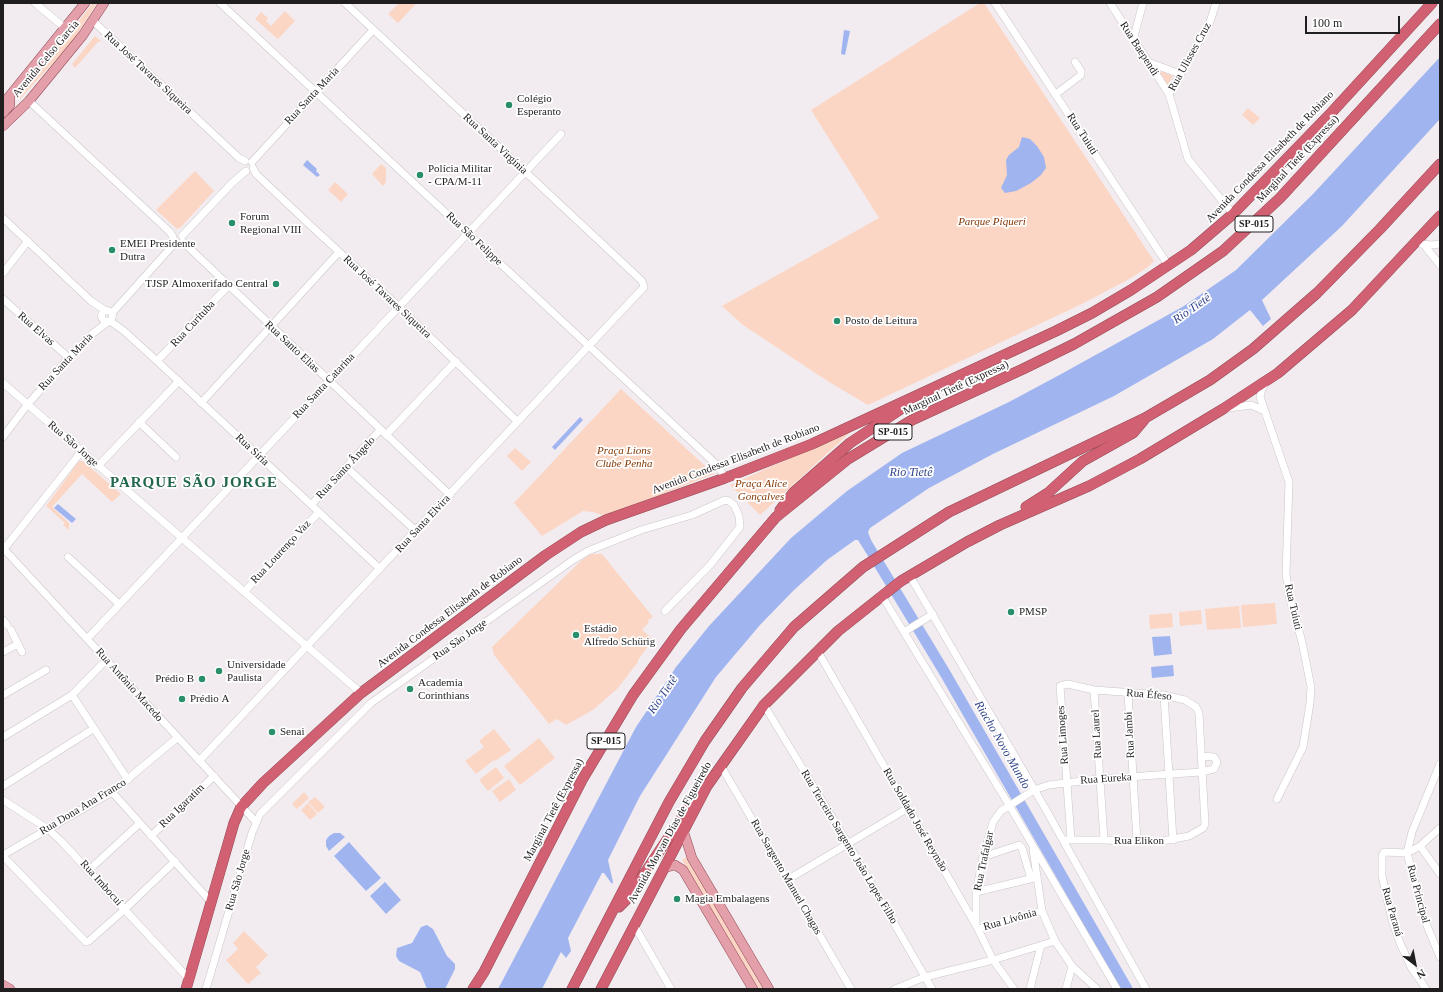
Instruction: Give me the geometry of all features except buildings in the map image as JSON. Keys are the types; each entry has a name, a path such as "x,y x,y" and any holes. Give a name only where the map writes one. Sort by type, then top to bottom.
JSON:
{"highway":[{"name":"Avenida Condessa Elisabeth de Robiano","path":"186,989 234,823 241,807 263,783 361,693 546,555 581,532 606,520 725,478 812,444 1092,313 1168,266 1216,230 1233,214 1332,112 1432,3"},
{"name":"Marginal Tietê (Expressa)","path":"473,989 484,972 582,780 633,695 681,629 776,517 848,460 912,420 1023,369 1081,340 1157,298 1223,252 1280,198 1440,24"},
{"path":"572,989 613,913 669,802 705,741 742,688 794,627 863,567 886,550 949,512 1145,418 1210,380 1265,339 1317,293 1380,229 1440,164"},
{"name":"Avenida Morvan Dias de Figueiredo","path":"601,989 664,868 684,833 707,786 764,705 817,650 884,594 910,576 967,542 1000,525 1089,486 1140,459 1223,409 1267,380 1284,368 1352,310 1420,243 1440,216"},
{"path":"776,517 793,492 850,443 910,404 957,380 961,374"},
{"path":"1000,525 1004,520 1048,493 1083,461 1133,433 1145,418"},
{"path":"613,913 628,898 676,830 697,794 707,786"}],"main road":[{"name":"Avenida Celso Garcia","path":"5,98 17,87 85,3"},
{"name":"Avenida Celso Garcia","path":"3,126 27,102 93,21 104,3"},
{"path":"17,87 15,94 17,98 27,102"},
{"path":"3,113 10,105 5,98"},
{"path":"684,833 692,858 769,989"},
{"path":"664,868 675,865 683,870 753,989"},
{"path":"3,985 10,989"}],"street":[{"path":"35,3 65,28"},
{"name":"Rua São Felippe","path":"220,3 718,466 725,478"},
{"name":"Rua Santa Virgínia","path":"345,3 642,281 644,285"},
{"name":"Rua Tuiuti","path":"995,3 1168,266"},
{"name":"Rua Baependi","path":"1110,3 1169,94"},
{"path":"1133,40 1143,3"},
{"name":"Rua Ulisses Cruz","path":"1216,3 1210,22 1169,94 1188,159 1233,214"},
{"name":"Rua José Tavares Siqueira","path":"93,21 517,420"},
{"name":"Rua Santa Maria","path":"3,437 27,404 373,30"},
{"path":"1056,94 1081,75 1081,71 1075,62"},
{"path":"1148,62 1180,74"},
{"name":"Rua Santo Elias","path":"27,102 228,286 450,495"},
{"name":"Rua Santa Catarina","path":"87,639 180,537 561,134"},
{"name":"Rua Síria","path":"3,218 380,569"},
{"path":"3,273 28,241"},
{"path":"1420,243 1440,244"},
{"path":"1420,243 1440,265"},
{"path":"201,403 339,252"},
{"name":"Rua Santa Elvira","path":"199,761 450,495 517,420 642,290 644,285"},
{"name":"Rua Curituba","path":"157,361 228,286"},
{"name":"Rua Elvas","path":"3,299 69,358"},
{"path":"386,436 456,361"},
{"name":"Rua Tuiuti","path":"1267,380 1261,393 1265,411 1289,482 1286,574 1290,599 1302,642 1311,687 1303,747 1277,799"},
{"path":"98,466 179,381"},
{"name":"Rua São Jorge","path":"3,383 361,693"},
{"path":"1223,409 1234,406 1252,405 1265,411"},
{"path":"139,422 176,457"},
{"name":"Rua Santo Ângelo","path":"311,505 380,430"},
{"path":"4,549 81,452"},
{"path":"346,467 416,531"},
{"name":"Rua São Jorge","path":"206,989 256,822 268,805 371,703 573,560 588,551 641,530 692,515 725,500 729,501 734,505 739,516 740,527 710,565 665,612"},
{"name":"Rua Lourenço Vaz","path":"244,592 319,512"},
{"name":"Rua Antônio Macedo","path":"4,549 256,822"},
{"path":"68,557 119,604"},
{"path":"910,576 1063,840 1146,989"},
{"path":"884,594 904,632 1011,804 1033,846 1117,989"},
{"path":"904,632 933,614"},
{"path":"7,625 22,652"},
{"path":"3,652 18,644"},
{"name":"Rua Soldado José Reymão","path":"817,650 977,927 993,960 1014,989"},
{"path":"3,737 72,695 106,660"},
{"path":"3,695 46,670"},
{"name":"Rua Éfeso","path":"1060,688 1068,684 1094,690 1164,695 1185,700 1199,710 1201,772"},
{"name":"Rua Limoges","path":"1060,688 1071,840"},
{"name":"Rua Laurel","path":"1094,690 1104,840"},
{"name":"Rua Jambi","path":"1128,693 1137,841"},
{"path":"72,695 128,780"},
{"path":"1164,695 1173,840"},
{"name":"Rua Terceiro Sargento João Lopes Filho","path":"764,705 849,845 932,989"},
{"path":"3,786 93,729"},
{"name":"Rua Dona Ana Franco","path":"3,856 112,792 177,738"},
{"name":"Rua Eureka","path":"1011,804 1034,790 1066,782 1168,775 1209,771 1214,769 1216,760 1211,756 1201,756"},
{"path":"1407,853 1418,815 1440,764"},
{"name":"Rua Sargento Manuel Chagas","path":"721,766 851,989"},
{"name":"Rua Elikon","path":"1063,840 1173,840 1194,835 1204,827 1201,772"},
{"name":"Rua Igaratim","path":"151,836 214,776"},
{"path":"112,792 211,902"},
{"name":"Rua Imbocuí","path":"3,800 48,829 89,870 189,979"},
{"name":"Rua Trafalgar","path":"977,927 976,892 983,857 993,822 1001,811 1011,804"},
{"path":"787,880 849,845 908,808"},
{"path":"89,870 140,823"},
{"path":"1407,853 1420,846 1440,828"},
{"path":"983,857 1019,845 1022,848 1033,878 1042,911 1055,941 1072,966 1097,989"},
{"path":"1033,846 1033,878"},
{"path":"1420,846 1440,874"},
{"name":"Rua Paraná","path":"1407,853 1384,852 1382,856 1382,876 1392,920 1400,943 1411,967 1426,989"},
{"name":"Rua Principal","path":"1407,853 1420,906 1429,933 1440,956"},
{"path":"3,856 84,941 89,941 175,862"},
{"path":"976,892 1033,878"},
{"name":"Rua Livônia","path":"977,927 1042,911"},
{"path":"634,925 671,989"},
{"path":"895,989 925,977 993,960 1055,941"},
{"path":"1030,989 1041,946"},
{"path":"1066,989 1072,966"}],"green space":[{"path":"93,3 97,3 72,42 20,99 19,96"},
{"path":"399,3 413,3 415,5 398,23 388,14"},
{"name":"Parque Piqueri","path":"980,3 984,3 1154,261 1148,267 1131,278 1084,303 868,405 829,382 743,325 722,306 879,218 811,110"},
{"path":"285,11 295,21 278,39 255,19 261,12 268,18 266,21 271,26"},
{"path":"95,36 101,41 98,42 75,68 72,64"},
{"path":"1161,71 1173,76 1168,85 1159,72"},
{"path":"1248,108 1260,118 1253,125 1242,115"},
{"path":"381,164 386,168 386,182 383,186 372,174"},
{"path":"195,171 214,191 181,227 177,229 156,210"},
{"path":"335,182 348,194 341,202 328,190"},
{"name":"Praça Lions Clube Penha","path":"621,389 714,474 605,516 593,512 583,511 542,536 514,503"},
{"name":"Praça Alice Gonçalves","path":"853,430 760,515 730,485"},
{"path":"515,448 531,462 522,471 507,456"},
{"path":"79,461 83,461 121,494 112,502 82,474 52,507 69,523 69,530 63,525 65,523 46,506"},
{"name":"Estádio Alfredo Schürig","path":"591,554 602,554 653,617 648,620 649,622 642,630 653,639 618,688 593,710 566,725 557,719 549,724 494,655 492,647 582,560"},
{"path":"1275,603 1277,624 1243,627 1241,605"},
{"path":"1239,606 1241,628 1207,630 1205,609"},
{"path":"1201,610 1202,624 1180,626 1179,612"},
{"path":"1172,613 1173,627 1150,629 1149,615"},
{"path":"494,729 511,750 495,761 488,753 494,760 476,774 465,761 484,747 479,741"},
{"path":"539,738 555,758 520,785 504,766"},
{"path":"496,767 504,778 488,791 479,780"},
{"path":"509,779 516,790 500,802 492,791"},
{"path":"304,792 309,798 297,809 292,804"},
{"path":"315,797 325,807 318,813 308,802"},
{"path":"308,803 317,814 310,820 301,810"},
{"path":"686,857 763,989 759,989 682,860"},
{"path":"244,931 268,955 256,967 261,973 248,984 226,960 238,949 233,943"}],"water":[{"path":"844,30 850,31 845,55 841,54"},
{"name":"Rio Tietê","path":"1440,57 1440,119 1342,226 1262,300 1271,319 1263,326 1250,310 1213,339 1114,396 993,454 929,488 870,528 868,532 874,549 867,554 858,540 855,540 827,560 793,591 760,625 716,677 640,796 608,860 613,882 612,884 604,873 602,873 568,938 571,951 566,958 561,952 542,989 498,989 636,727 676,667 709,626 791,538 847,491 902,453 1009,402 1063,373 1184,306 1236,270 1313,194"},
{"path":"1022,137 1030,139 1037,146 1044,157 1046,168 1041,175 1031,183 1016,191 1005,193 1001,188 1007,175 1006,160 1009,155 1019,147"},
{"path":"307,160 317,169 316,171 320,175 317,177 303,165"},
{"path":"580,417 583,420 555,450 552,447"},
{"path":"58,504 76,519 72,523 54,508"},
{"path":"1170,636 1172,654 1154,656 1152,637"},
{"path":"1173,665 1174,676 1152,678 1151,667"},
{"path":"334,833 340,833 345,837 329,851 326,846 326,840"},
{"path":"349,842 381,878 366,891 334,856"},
{"path":"385,882 401,900 386,914 370,896"},
{"path":"427,925 433,929 447,956 455,964 455,969 445,989 427,989 420,972 399,961 396,956 397,948 412,943 421,927"}],"waterway":[{"name":"Riacho Novo Mundo","path":"864,539 945,673 1127,989"}],"place":[{"name":"Colégio Esperanto","path":"509,105"},
{"name":"Polícia Militar - CPA/M-11","path":"420,175"},
{"name":"Forum Regional VIII","path":"232,223"},
{"name":"EMEI Presidente Dutra","path":"112,250"},
{"name":"TJSP Almoxerifado Central","path":"276,284"},
{"name":"Posto de Leitura","path":"837,321"},
{"name":"PMSP","path":"1011,612"},
{"name":"Estádio Alfredo Schürig","path":"576,635"},
{"name":"Universidade Paulista","path":"219,671"},
{"name":"Prédio B","path":"202,679"},
{"name":"Academia Corinthians","path":"410,689"},
{"name":"Prédio A","path":"182,699"},
{"name":"Senai","path":"272,732"},
{"name":"Magia Embalagens","path":"677,899"}],"district":[{"name":"PARQUE SÃO JORGE","path":"194,483"}]}
